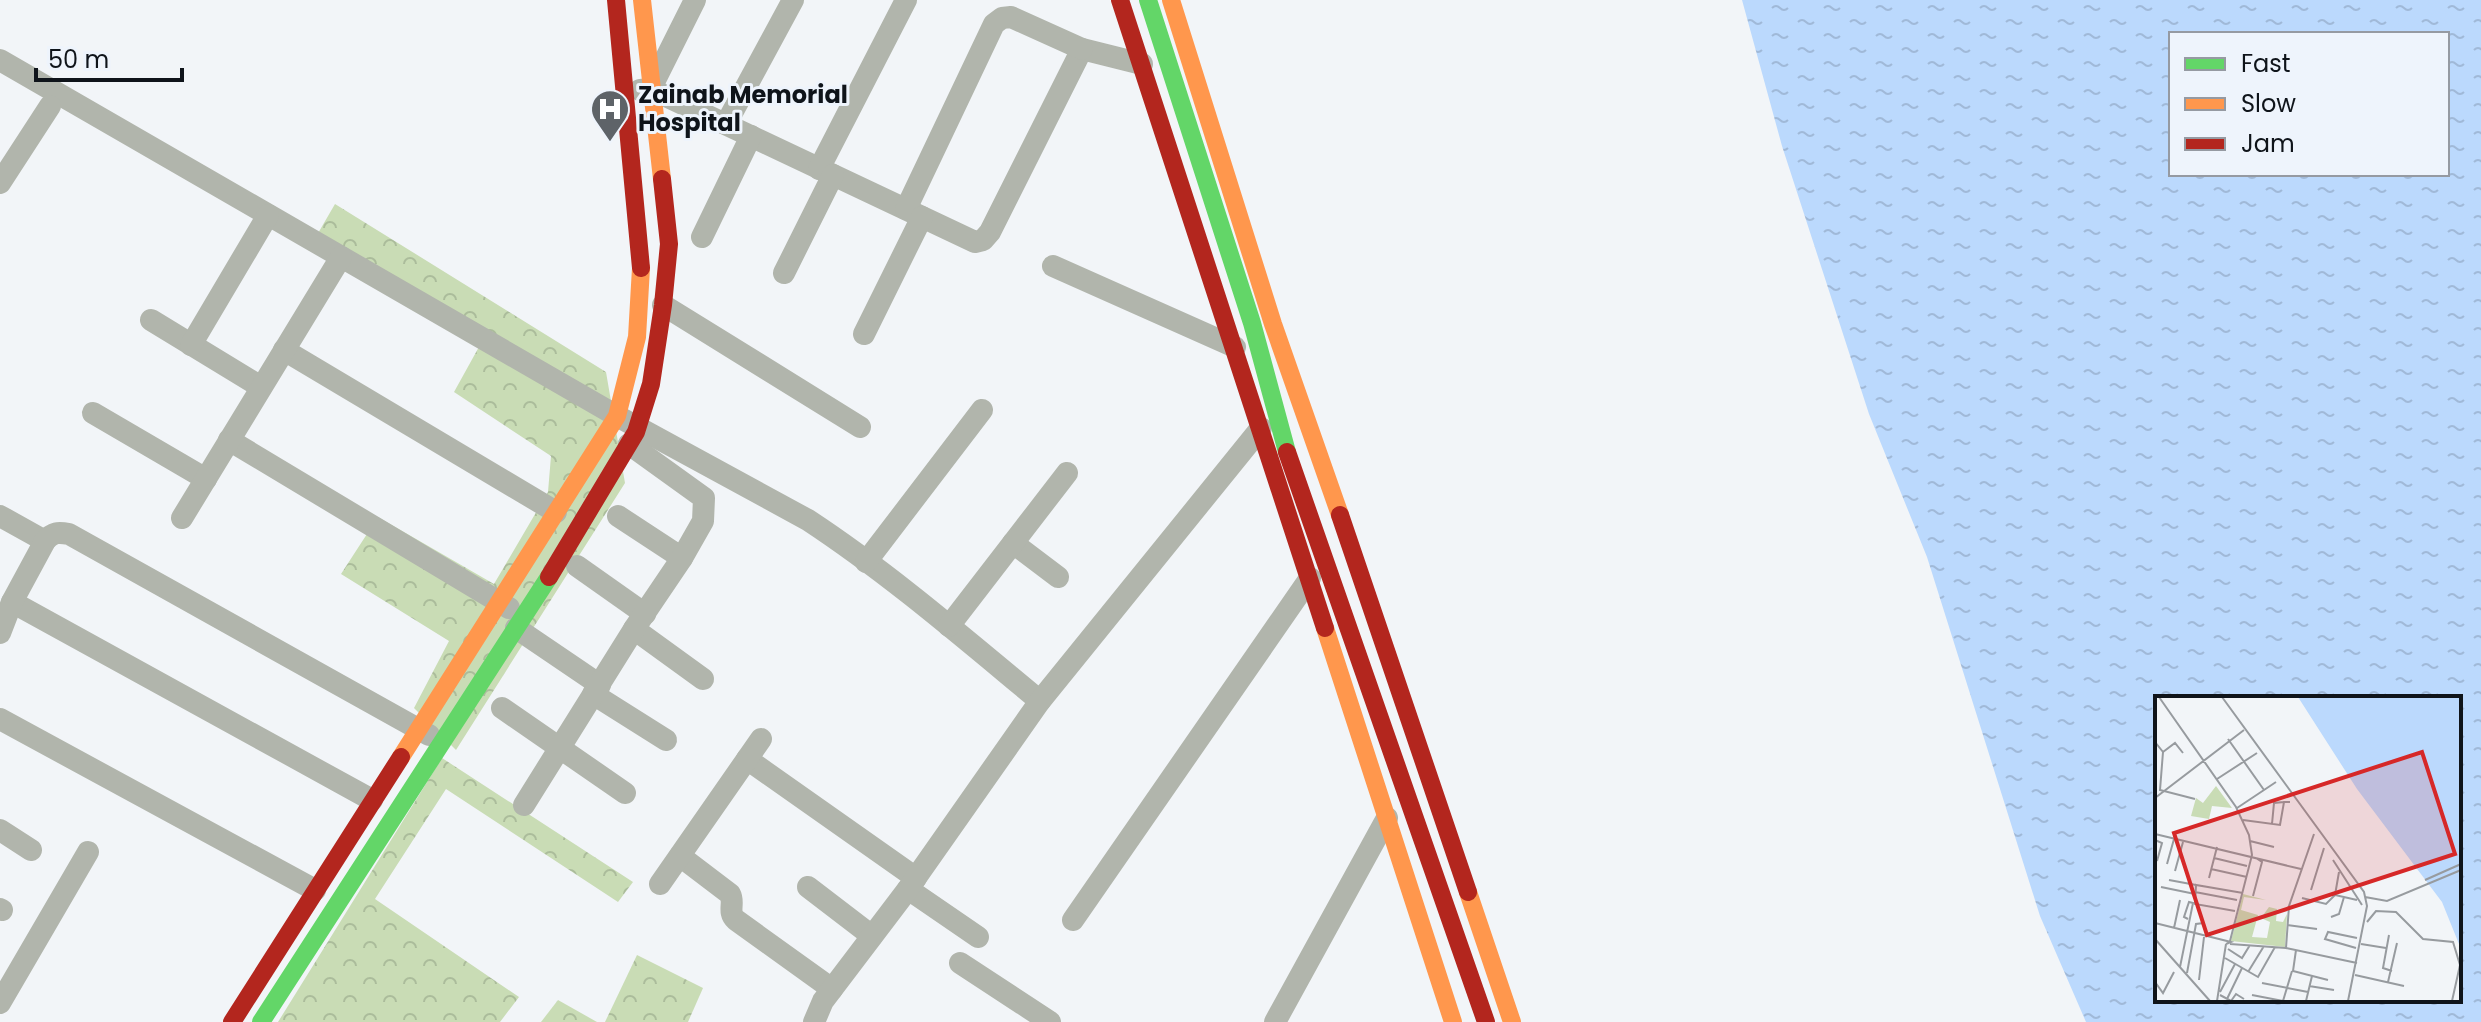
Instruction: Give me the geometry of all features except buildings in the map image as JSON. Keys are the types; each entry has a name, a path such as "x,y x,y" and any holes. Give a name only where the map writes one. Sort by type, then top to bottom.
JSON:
{"main road":[{"path":"232,1022 617,416 637,337 641,269 616,0"},
{"path":"261,1022 520,622 633,435 651,384 669,244 642,0"},
{"path":"1120,0 1453,1022"},
{"path":"1148,0 1252,323 1287,453 1486,1022"},
{"path":"1171,0 1273,324 1369,596 1512,1022"},
{"path":"1233,342 1273,324"},
{"path":"1285,358 1280,386 1500,1022"}],"street":[{"path":"651,89 695,0"},
{"path":"726,124 793,0"},
{"path":"784,273 826,172 906,0"},
{"path":"864,334 994,24 1002,18 1011,17 1082,49 1142,64"},
{"path":"624,91 651,89 975,242 983,240 990,232 1082,49"},
{"path":"0,60 617,416 633,435 704,498 703,521 682,558 524,805"},
{"path":"0,183 50,106"},
{"path":"702,237 751,136"},
{"path":"191,345 268,215"},
{"path":"182,518 341,257"},
{"path":"1053,266 1233,342"},
{"path":"663,305 860,427"},
{"path":"151,320 261,387"},
{"path":"284,350 556,512"},
{"path":"866,562 982,410"},
{"path":"93,413 206,479"},
{"path":"814,1022 823,1001 912,883 1040,701 1261,428"},
{"path":"633,435 688,456 808,520 949,626 1040,701"},
{"path":"229,440 499,603 596,690 666,740"},
{"path":"949,626 1067,473"},
{"path":"0,516 45,541"},
{"path":"618,516 682,558"},
{"path":"372,800 5,616 45,541 52,534 69,534 441,743"},
{"path":"1013,543 1058,577"},
{"path":"577,566 703,679"},
{"path":"1073,920 1310,578"},
{"path":"502,708 625,793"},
{"path":"2,725 315,890"},
{"path":"660,884 761,739"},
{"path":"747,759 912,883 978,937"},
{"path":"1275,1022 1387,818"},
{"path":"0,830 31,850"},
{"path":"0,1003 88,852"},
{"path":"680,856 726,889 732,898 731,912 736,920 832,989"},
{"path":"808,887 872,936"},
{"path":"960,963 1050,1022"}],"green space":[{"path":"335,204 606,372 625,483 456,750 414,708 449,641 341,574 378,517 494,584 548,492 551,456 454,392 485,336 317,235"},
{"path":"442,758 633,882 618,902 446,789 375,899 519,997 500,1022 278,1022"},
{"path":"637,955 703,988 688,1022 605,1022"},
{"path":"558,1000 597,1022 541,1022"}],"water":[{"path":"1742,0 2481,0 2481,1022 2086,1022 2040,916 1927,557 1869,414 1782,146"}],"traffic: fast":[{"path":"1148,0 1252,323 1287,452"},
{"path":"261,1022 549,577"}],"traffic: slow":[{"path":"642,0 662,179"},
{"path":"1171,0 1273,324 1340,515"},
{"path":"401,757 617,416 637,337 641,268"},
{"path":"1325,628 1453,1022"},
{"path":"1468,892 1512,1022"}],"traffic: jam":[{"path":"616,0 641,268"},
{"path":"1120,0 1325,628"},
{"path":"549,577 636,432 651,384 669,244 662,179"},
{"path":"1287,452 1486,1022"},
{"path":"1340,515 1468,892"},
{"path":"232,1022 401,757"}],"place":[{"name":"Zainab Memorial Hospital","path":"610,143"}]}
